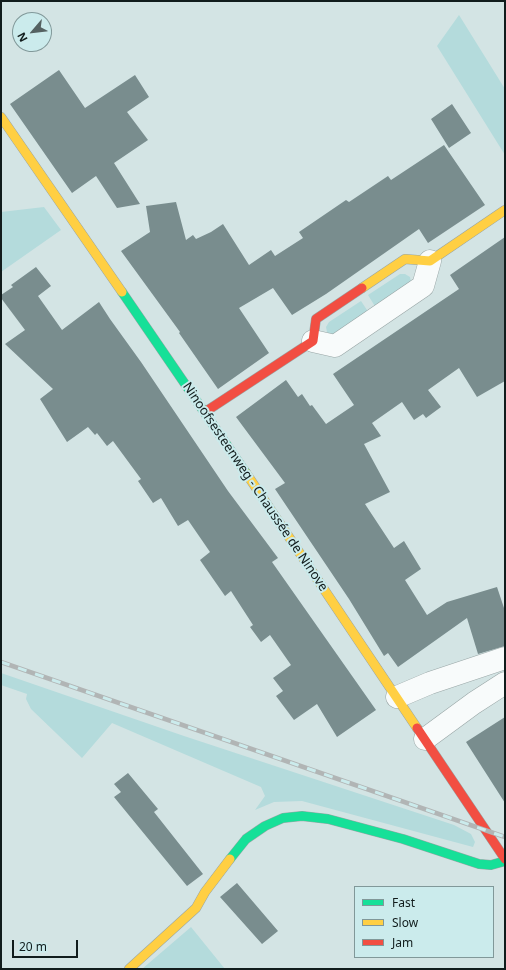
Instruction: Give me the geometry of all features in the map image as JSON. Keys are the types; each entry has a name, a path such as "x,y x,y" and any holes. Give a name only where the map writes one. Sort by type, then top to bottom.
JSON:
{"main road":[{"name":"Ninoofsesteenweg - Chaussée de Ninove","path":"1,117 205,412 505,860"},
{"path":"205,412 313,341 316,319 405,259 430,262 505,210"},
{"path":"129,969 196,908 205,892 246,839 265,826 283,818 302,816 328,819 403,839 479,864 491,865 505,860"}],"street":[{"path":"313,341 336,346 423,286 430,262"},
{"path":"396,697 430,683 505,658"},
{"path":"456,674 474,703"},
{"path":"425,739 474,703 505,683"}],"shaded area":[{"path":"459,15 505,89 505,155 437,46"},
{"path":"44,207 61,230 1,272 1,212"},
{"path":"400,274 405,274 410,277 411,282 376,308 368,295"},
{"path":"361,301 369,313 337,334 331,335 327,332 326,327 329,322"},
{"path":"1,673 184,736 454,825 471,834 475,842 473,847 302,801 274,802 255,810 265,796 261,787 112,723 82,758 31,709 26,699 27,694 1,685"},
{"path":"191,927 225,969 142,969"}],"building":[{"path":"59,70 85,108 135,75 149,97 127,112 148,140 114,163 140,204 117,208 96,176 72,193 10,104"},
{"path":"452,104 471,133 449,148 431,119"},
{"path":"444,145 485,205 428,243 419,229 326,294 292,315 273,288 239,308 269,353 218,389 179,333 180,332 121,251 150,232 146,206 176,202 186,240 193,235 196,239 223,224 249,265 271,250 275,256 303,238 299,232 346,200 349,202 388,176 391,180"},
{"path":"505,237 505,381 477,397 459,368 428,390 441,407 426,418 423,414 414,420 402,402 372,423 381,436 364,444 390,492 365,504 394,548 404,541 421,569 405,580 427,615 447,602 497,587 505,611 505,646 478,654 467,618 398,667 388,653 384,656 349,599 275,489 285,483 236,417 286,380 298,397 302,394 310,406 312,405 326,424 354,405 333,374 459,289 450,275"},
{"path":"36,267 51,286 38,296 62,330 99,302 228,491 278,558 272,562 376,710 337,737 317,704 294,720 276,696 283,691 273,678 291,665 270,635 261,642 250,627 253,625 231,591 225,596 200,560 210,552 188,520 178,526 161,498 153,503 138,481 141,479 113,441 107,446 97,433 95,435 88,427 67,442 40,399 53,389 5,344 25,330 1,298 1,295 13,287 11,285"},
{"path":"505,717 505,803 466,742"},
{"path":"128,773 158,809 154,812 203,874 187,886 114,797 121,792 114,784"},
{"path":"237,883 278,931 262,944 220,897"}],"railway":[{"path":"1,662 505,837"}],"traffic: fast":[{"path":"122,292 246,473"},
{"path":"230,859 246,839 265,826 283,818 302,816 328,819 403,839 479,864 491,865 505,861"}],"traffic: slow":[{"path":"1,117 122,292"},
{"path":"362,288 405,259 430,261 505,210"},
{"path":"246,473 417,728"},
{"path":"129,969 196,908 205,892 230,859"}],"traffic: jam":[{"path":"205,412 313,341 316,319 362,288"},
{"path":"417,728 505,859"}]}
